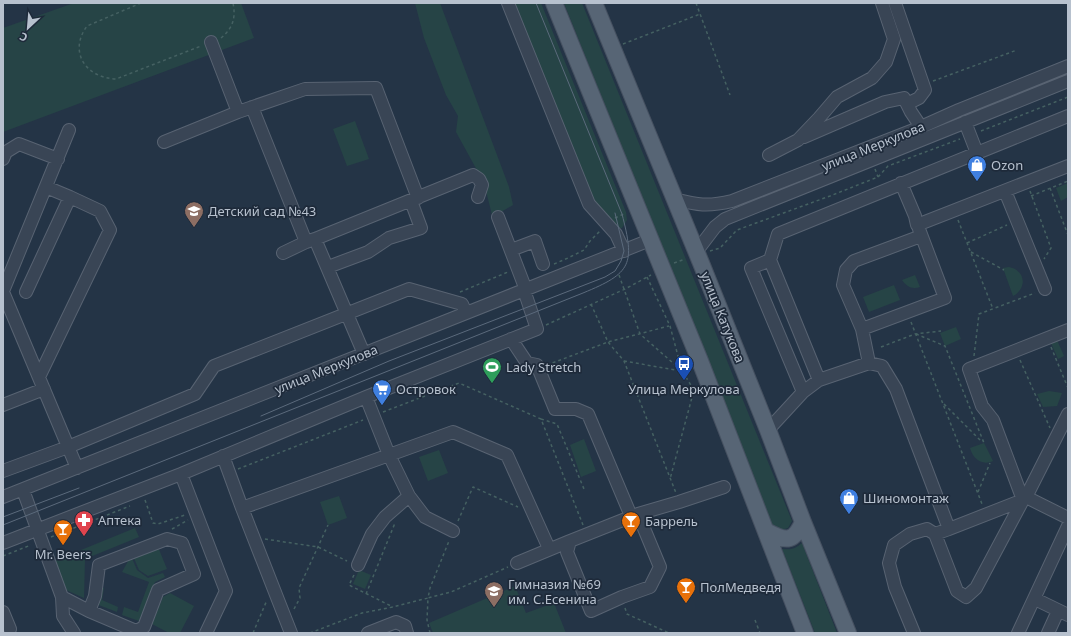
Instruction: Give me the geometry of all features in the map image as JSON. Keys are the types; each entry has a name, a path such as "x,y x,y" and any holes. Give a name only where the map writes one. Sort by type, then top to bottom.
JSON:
{"main road":[{"path":"554,3 614,147 661,269 700,361 805,633"},
{"name":"улица Катукова","path":"594,3 697,253 848,633"},
{"path":"766,531 786,539 794,537 799,531 803,522"}],"street":[{"path":"508,3 589,204 616,234 624,251"},
{"path":"798,140 837,97 872,78 886,62 894,40 882,3"},
{"path":"895,3 925,90 919,98 906,104"},
{"path":"211,42 238,112"},
{"name":"улица Меркулова","path":"674,200 698,206 718,205 732,201 1068,66"},
{"name":"улица Меркулова","path":"697,253 715,226 725,219 1068,81"},
{"path":"164,142 238,112 305,89 376,88 415,199 421,228 389,238 368,252 328,267"},
{"path":"769,155 798,140 884,102 904,98 906,104 921,126"},
{"path":"252,107 310,240 328,267 364,354"},
{"path":"819,380 770,260 778,234 1068,116"},
{"path":"965,122 977,153"},
{"path":"69,130 3,291 77,468"},
{"path":"3,159 6,152 19,144 58,159"},
{"path":"917,225 1068,166"},
{"path":"284,253 310,240 473,176 479,179 482,185 478,197"},
{"path":"862,329 944,298 915,216 901,183"},
{"path":"39,376 110,230 100,211 46,187"},
{"path":"1005,190 1046,290"},
{"path":"26,292 70,197"},
{"path":"3,543 141,490 366,397 537,329 525,290 498,217"},
{"path":"869,363 862,329 843,285 846,270 854,261 921,236"},
{"name":"улица Меркулова","path":"3,498 650,240"},
{"path":"511,250 535,241 547,264"},
{"path":"770,260 751,268 803,392"},
{"path":"3,471 68,447 195,394 214,366 409,289 462,304 466,313"},
{"path":"1024,499 993,420 982,406 969,369 1068,330"},
{"path":"511,339 527,363 537,365 555,409 576,409 588,414 660,567 650,587 622,597 591,611 567,552 570,540"},
{"path":"768,430 803,392 819,380 869,363 882,366 896,389 949,529"},
{"path":"3,405 44,389"},
{"path":"366,397 389,455 409,496 425,517 453,531"},
{"path":"914,633 895,586 889,563 894,545 910,534 927,529 934,534 957,591 966,597 976,588 1068,414"},
{"path":"242,508 453,432 507,455 548,544"},
{"path":"223,456 289,628"},
{"path":"180,474 192,512 226,591 206,633"},
{"path":"517,563 570,540 635,515 724,487"},
{"path":"23,490 62,597 63,616 74,633"},
{"path":"358,565 372,534 385,517 409,496"},
{"path":"934,534 1024,499 1068,518"},
{"path":"1018,633 1068,526"},
{"path":"62,597 89,611 136,631 144,627 158,590 194,574 182,543 167,540 99,565 95,596 89,611"},
{"path":"1035,598 1063,613 1048,633"},
{"path":"3,612 10,628"},
{"path":"368,633 396,622 405,626 407,633"}],"path":[{"path":"141,3 87,26 82,32 79,53 82,62 88,68 98,75 108,79 116,79 217,40 228,32 234,23 235,13 233,3"},
{"path":"696,3 730,95"},
{"path":"622,44 700,14"},
{"path":"923,85 1017,50"},
{"path":"537,329 625,289 661,269 697,253 720,248 737,230 878,177 888,166 1068,97"},
{"path":"1031,196 1068,181"},
{"path":"1026,182 1052,248 1037,269"},
{"path":"1050,188 1068,235"},
{"path":"954,210 994,309"},
{"path":"967,243 1018,221"},
{"path":"547,264 568,258 584,250 590,241"},
{"path":"971,252 1004,270"},
{"path":"619,275 640,334 682,372 694,390 670,479"},
{"path":"647,277 670,326 682,372"},
{"path":"973,368 979,314 1046,290"},
{"path":"592,304 608,342 624,361 679,502"},
{"path":"907,312 986,514"},
{"path":"538,369 608,342 670,326"},
{"path":"882,347 915,334 941,330"},
{"path":"915,334 945,346 984,443 942,402"},
{"path":"1047,338 1068,388"},
{"path":"1017,350 1055,440"},
{"path":"624,361 682,372"},
{"path":"541,419 557,424 584,489"},
{"path":"978,493 990,463"},
{"path":"430,633 426,620 430,588 453,531 474,487 535,514"},
{"path":"141,490 154,523 158,524 192,512"},
{"path":"3,556 130,506"},
{"path":"167,540 170,530 186,522 192,512"},
{"path":"366,594 395,522"},
{"path":"289,628 300,598 299,588 328,525"},
{"path":"253,537 318,547 358,565 349,585 393,607"},
{"path":"310,633 362,613 393,607 451,592 517,563"},
{"path":"253,633 273,588"},
{"path":"622,597 627,614 669,633"},
{"path":"755,620 760,633"}],"green space":[{"path":"74,3 241,3 254,38 3,132 3,28"},
{"path":"415,3 440,3 509,187 513,205 501,212 492,215 484,183 456,132 458,116 446,95 424,38"},
{"path":"513,3 541,3 626,212 627,220 622,228 614,228 590,196"},
{"path":"564,3 582,3 792,521 788,528 781,530 773,527"},
{"path":"355,121 369,159 347,166 333,129"},
{"path":"1068,183 1068,197 1061,201 1056,188"},
{"path":"1009,267 1018,272 1023,280 1021,289 1013,296 1003,268"},
{"path":"915,275 920,287 910,287 902,280"},
{"path":"894,285 900,300 869,312 863,297"},
{"path":"956,327 961,339 945,346 940,333"},
{"path":"1057,340 1064,356 1058,359 1051,343"},
{"path":"1049,391 1062,393 1057,406 1043,407 1037,394"},
{"path":"584,439 596,471 581,477 570,445"},
{"path":"984,443 993,461 985,463 982,462 978,460 971,452 970,448"},
{"path":"439,450 448,473 428,481 419,457"},
{"path":"339,496 347,518 328,525 320,502"},
{"path":"135,528 139,537 85,559 84,598 66,590 54,561"},
{"path":"802,543 837,633 815,633 782,549 793,549"},
{"path":"158,547 167,569 148,576 139,570 133,556"},
{"path":"131,556 137,570 148,578 163,573 165,577 155,582 139,621 122,615 124,607 138,612 149,582 122,572"},
{"path":"359,570 371,575 365,589 353,584"},
{"name":"Гимназия №69 им. С.Есенина","path":"515,586 526,613 554,603 566,633 433,633 429,623"},
{"path":"100,587 104,588 102,600 118,607 117,612 96,604"},
{"path":"170,593 194,606 180,633 169,633 152,624 163,597"}],"tram line":[{"path":"3,525 583,293 612,279 620,272 626,265 628,256 628,245 622,214 536,3"},
{"path":"261,416 389,361 605,277 615,271 621,261 624,251 615,213"},
{"path":"3,517 79,488"}],"place":[{"name":"Ozon","path":"977,182"},
{"name":"Детский сад №43","path":"194,228"},
{"name":"Улица Меркулова","path":"684,381"},
{"name":"Lady Stretch","path":"492,384"},
{"name":"Островок","path":"382,406"},
{"name":"Шиномонтаж","path":"849,515"},
{"name":"Аптека","path":"84,537"},
{"name":"Баррель","path":"631,538"},
{"name":"Mr. Beers","path":"63,546"},
{"name":"ПолМедведя","path":"686,604"},
{"name":"Гимназия №69 им. С.Есенина","path":"494,608"}]}
